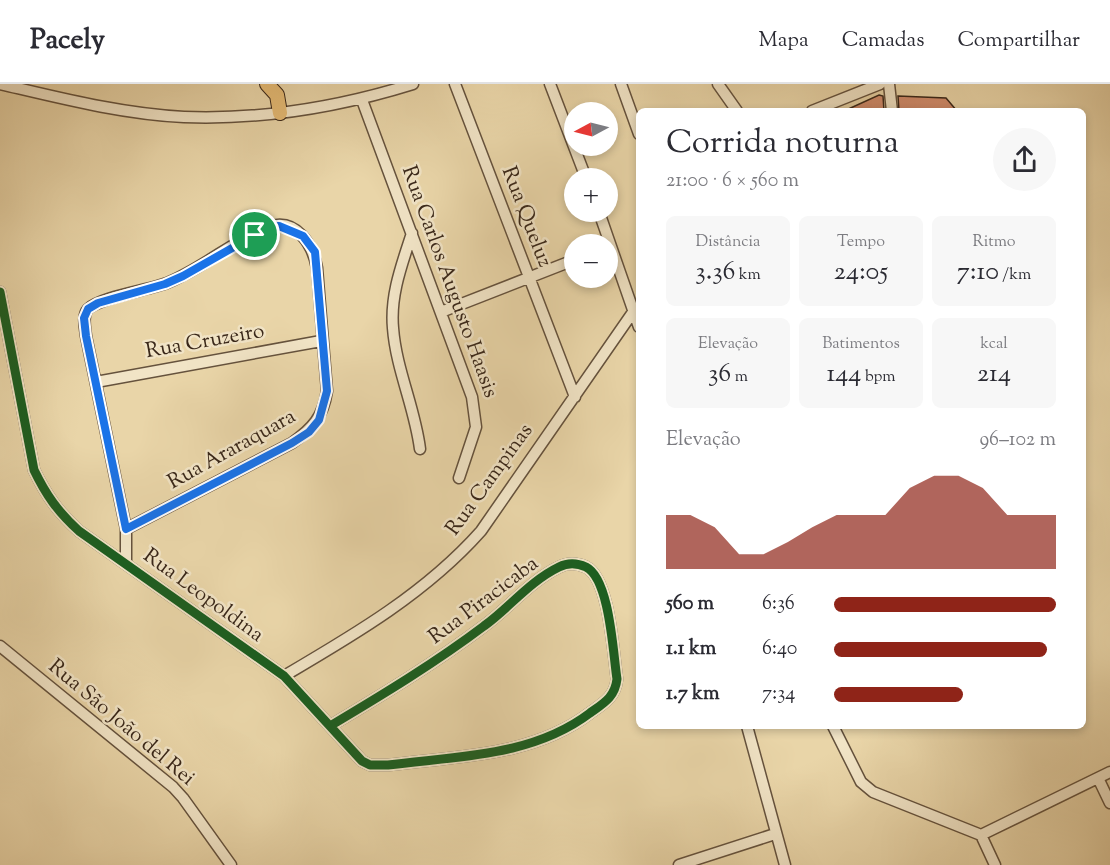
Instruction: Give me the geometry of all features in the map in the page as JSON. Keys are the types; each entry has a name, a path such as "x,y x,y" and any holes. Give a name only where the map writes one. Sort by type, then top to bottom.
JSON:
{"main road":[{"path":"267,84 277,95 280,113"}],"street":[{"path":"0,84 68,100 148,113 231,117 280,113 362,100 414,84"},
{"name":"Rua Queluz","path":"455,84 575,397"},
{"path":"550,84 582,168"},
{"path":"621,84 636,126"},
{"path":"718,84 735,108"},
{"path":"820,108 880,84"},
{"path":"889,84 892,108"},
{"name":"Rua Carlos Augusto Haasis","path":"362,100 441,312 475,413 476,427 459,478"},
{"name":"Rua Araraquara","path":"126,529 292,443 309,432 319,420 326,400 315,252 303,236 290,228 269,227 183,276 165,284 98,303 88,309 84,318 86,336 126,529 126,564"},
{"path":"412,233 393,300 392,326 395,350 417,425 420,449"},
{"path":"441,312 564,264"},
{"path":"618,269 636,320"},
{"name":"Rua Leopoldina","path":"0,292 34,470 46,496 79,531 284,676 330,726"},
{"name":"Rua Campinas","path":"284,676 362,630 414,592 462,552 482,531 633,312"},
{"name":"Rua Cruzeiro","path":"96,382 321,341"},
{"name":"Rua Piracicaba","path":"571,564 586,567 594,574 602,588 617,679 616,689 610,699 584,718 549,738 524,747 505,750 388,765 369,765 357,756 330,726 418,672 485,625 539,579 561,566 571,564"},
{"name":"Rua São João del Rei","path":"0,646 172,787 227,863"},
{"path":"748,729 785,865"},
{"path":"834,729 861,782 867,788 981,835 994,865"},
{"path":"981,835 1110,772"},
{"path":"1098,778 1110,803"},
{"path":"679,865 775,834"}],"building":[{"path":"879,95 883,96 884,108 851,108"},
{"path":"898,96 946,98 954,108 899,108"}],"cycle path":[{"path":"0,292 34,470 59,510 79,531 284,676 362,761 370,765 467,756 519,746 567,727 604,703 614,690 617,679 609,618 600,586 594,574 586,567 572,564 548,573 465,640 330,726"}],"route":[{"path":"269,227 290,228 310,242 315,252 327,391 324,409 319,420 309,432 292,443 126,529 84,318 88,309 98,303 165,284 202,266 255,235 269,227"}]}
